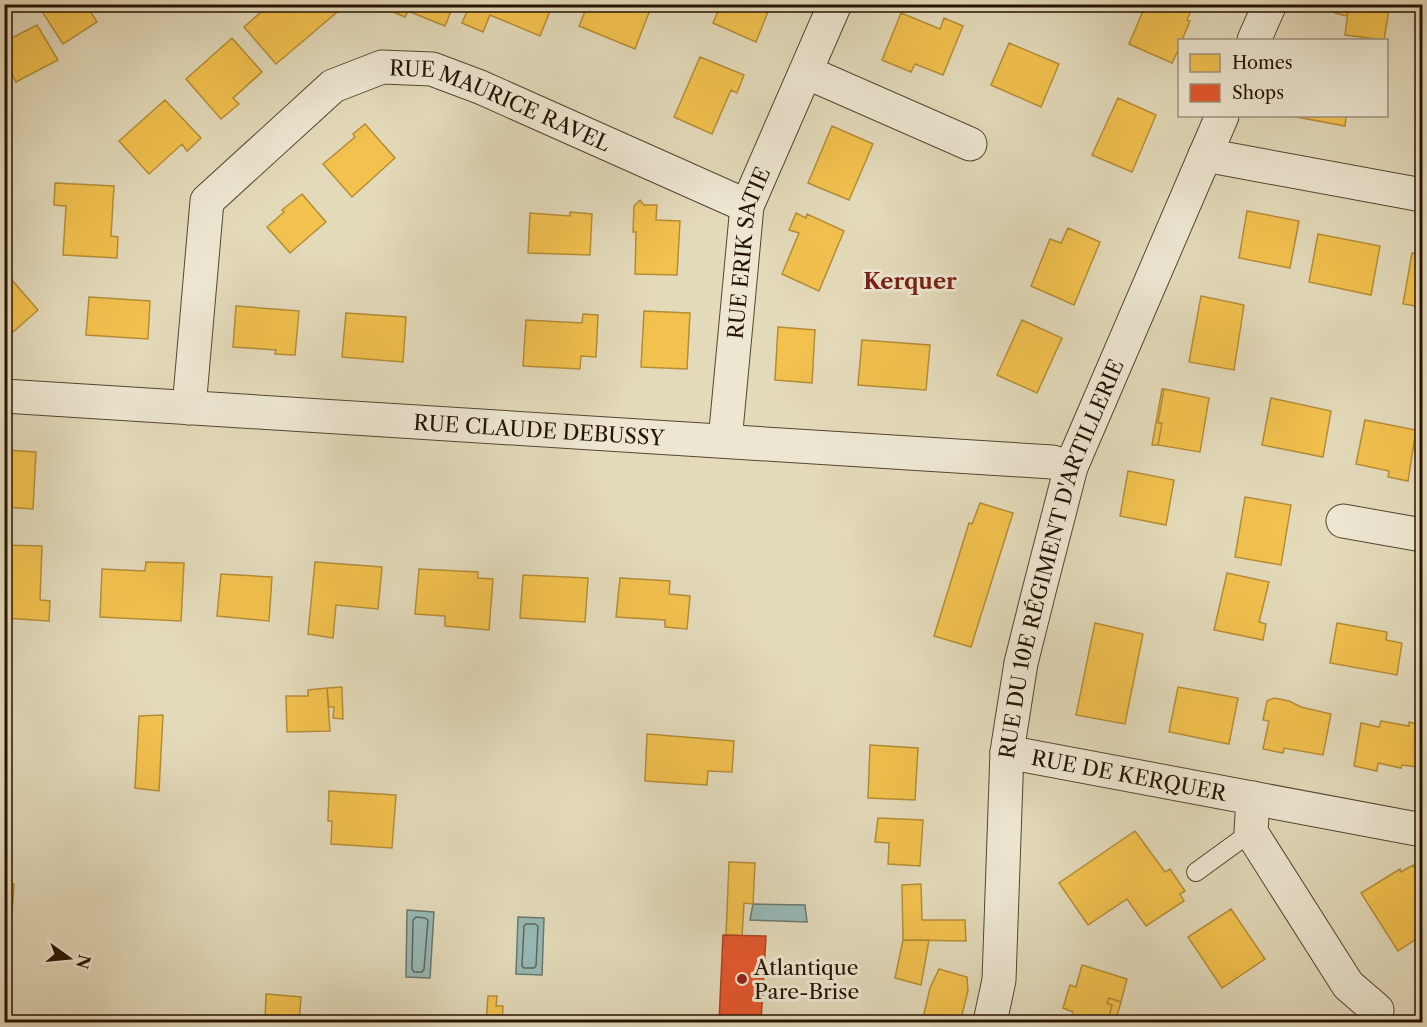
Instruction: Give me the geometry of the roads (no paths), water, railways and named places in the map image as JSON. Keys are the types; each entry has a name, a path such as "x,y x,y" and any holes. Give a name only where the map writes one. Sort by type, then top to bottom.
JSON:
{"street":[{"name":"RUE ERIK SATIE","path":"725,441 747,206 835,4"},
{"path":"1254,39 1270,4"},
{"name":"RUE MAURICE RAVEL","path":"189,408 207,201 333,86 382,67 432,69 480,87 747,206"},
{"path":"806,72 970,144"},
{"name":"RUE DU 10E RÉGIMENT D'ARTILLERIE","path":"990,1023 999,980 1007,752 1021,663 1071,467 1222,117"},
{"path":"1205,155 1422,195"},
{"name":"RUE CLAUDE DEBUSSY","path":"4,396 1042,461 1071,467"},
{"path":"1343,521 1422,535"},
{"name":"RUE DE KERQUER","path":"1007,752 1422,830"},
{"name":"RUE DE KERQUER","path":"1251,832 1253,798"},
{"path":"1251,832 1348,985 1377,1010"}],"lane":[{"path":"1196,872 1251,832"}],"water":[{"path":"753,904 805,905 807,922 750,920"},
{"path":"407,910 434,912 430,978 406,977"},
{"path":"518,917 544,918 542,975 516,974"}],"place":[{"name":"Atlantique Pare-Brise","path":"742,979"}],"district":[{"name":"Kerquer","path":"910,281"}]}
